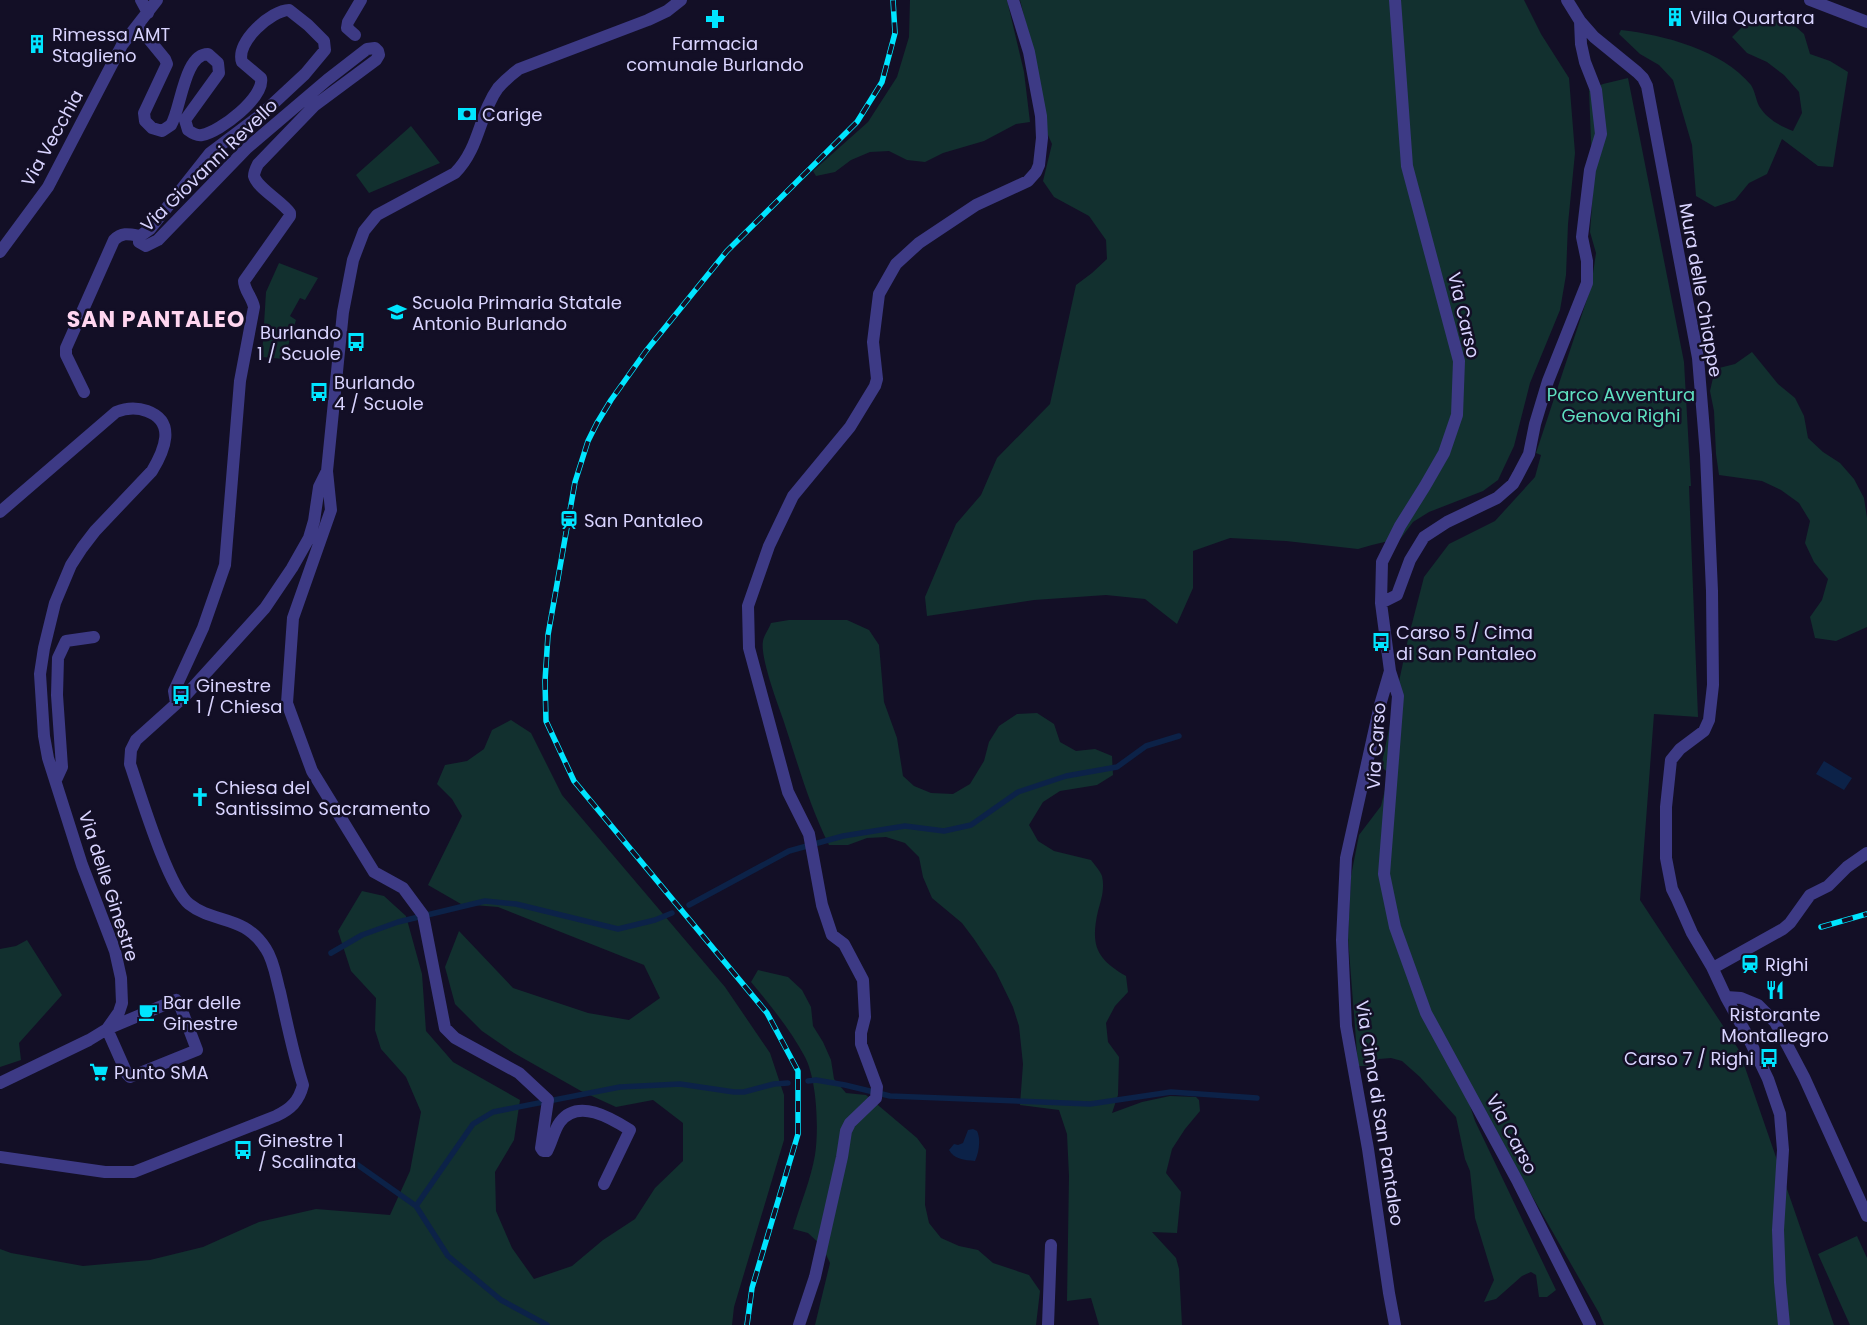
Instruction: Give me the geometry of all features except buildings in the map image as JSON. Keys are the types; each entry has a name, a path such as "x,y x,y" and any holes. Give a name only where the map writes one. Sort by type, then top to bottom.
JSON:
{"street":[{"path":"141,0 148,13"},
{"name":"Via Vecchia","path":"0,252 48,187 122,45 157,0"},
{"path":"355,35 347,28 348,22 361,0"},
{"path":"604,1184 630,1130 605,1115 597,1112 580,1111 560,1122 547,1151 543,1151 541,1148 548,1100 519,1073 455,1038 445,1028 423,915 403,888 374,872 312,771 287,703 287,688 293,618 331,510 327,471 343,312 354,260 364,231 377,215 455,173 463,165 473,147 497,89 518,70 648,20 667,11 681,0"},
{"path":"799,1325 815,1277 846,1131 850,1123 876,1098 878,1093 861,1044 861,1033 865,1017 863,980 844,944 832,935 822,905 810,834 788,792 749,648 748,606 769,546 793,496 850,427 875,386 877,379 873,342 879,294 896,264 919,243 976,205 1028,181 1036,172 1041,155 1041,116 1028,52 1013,0"},
{"name":"Via Carso","path":"1395,0 1407,166 1459,361 1457,415 1444,453 1400,526 1382,562 1381,603 1390,671 1398,696 1384,874 1395,927 1426,1013 1518,1182 1590,1325"},
{"name":"Mura delle Chiappe","path":"1567,0 1580,21 1610,51 1637,72 1647,86 1698,358 1710,528 1713,685 1709,720 1704,731 1680,749 1671,760 1666,807 1666,858 1672,889 1692,933 1713,968 1726,997"},
{"path":"1810,0 1867,22"},
{"name":"Via Giovanni Revello","path":"138,26 167,64 144,113 145,121 152,128 162,131 172,125 182,89 197,58 201,55 208,54 218,62 219,73 185,120 188,130 194,134 202,135 228,122 251,102 258,94 262,84 261,78 242,62 241,55 244,46 254,31 290,5 324,41 325,50 305,74 262,114 210,153 150,229 140,236 139,242 141,245 149,246 155,243 246,149 327,80 367,49 375,48 379,53 376,60 314,106 258,164 254,176 259,184 290,213 289,220 245,278 244,287 251,297 254,309 240,381 225,565 197,642 174,691 176,703"},
{"path":"1381,603 1397,595 1410,560 1424,537 1447,522 1497,498 1513,484 1529,454 1535,424 1548,381 1587,283 1587,261 1582,238 1590,170 1601,134 1596,90 1585,62 1581,44 1580,21"},
{"path":"84,392 66,355 66,348 114,240 120,235 140,236"},
{"name":"Via delle Ginestre","path":"0,512 116,412 127,409 142,410 158,417 163,424 165,440 152,471 82,548 65,578 55,603 40,674 44,736 48,758 82,865 119,967 122,1003 119,1012 107,1029"},
{"path":"0,1157 105,1172 134,1172 276,1116 293,1105 300,1095 303,1085 275,973 267,950 253,934 236,922 199,912 186,902 171,876 130,764 131,750 136,740 186,695 265,608 292,568 308,538 314,521 319,487 327,471"},
{"name":"Via delle Ginestre","path":"56,780 62,767 57,695 58,658 66,641 94,637"},
{"name":"Via Cima di San Pantaleo","path":"1390,671 1380,705 1346,858 1342,940 1346,1026 1368,1150 1388,1293 1395,1325"},
{"path":"1713,968 1783,930 1810,895 1828,886 1847,867 1867,853"},
{"path":"1726,997 1741,998 1758,1005 1775,1022 1804,1077 1867,1216"},
{"path":"1726,997 1747,1034 1768,1078 1780,1114 1784,1150 1778,1230 1784,1325"},
{"name":"Via delle Ginestre","path":"0,1083 90,1040 107,1029 176,1000 181,1008 197,1050 130,1077 107,1029"},
{"path":"1048,1325 1051,1245"}],"green space":[{"path":"910,0 1007,0 1024,72 1030,122 1016,124 984,141 943,153 925,162 907,160 889,151 870,152 851,160 835,172 816,176 813,171 868,122 897,77 909,37"},
{"path":"1020,0 1524,0 1541,34 1569,78 1575,153 1568,224 1566,275 1560,310 1530,383 1514,446 1498,480 1483,491 1429,512 1413,522 1401,538 1358,549 1286,541 1230,538 1193,551 1193,588 1177,624 1145,599 1106,595 1034,600 927,616 925,597 956,524 981,495 997,458 1050,404 1076,285 1107,259 1106,240 1089,216 1054,197 1043,181 1052,144 1047,133 1039,76"},
{"path":"1768,19 1788,20 1804,34 1810,54 1830,61 1848,72 1833,167 1818,166 1782,139 1767,174 1749,183 1735,200 1715,207 1696,196 1692,145 1673,80 1659,65 1640,54 1619,34 1621,30 1673,40 1691,46 1724,62 1751,85 1759,106 1766,115 1793,131 1802,113 1799,92 1784,75 1767,62 1747,53 1732,37 1747,22"},
{"name":"Parco Avventura Genova Righi","path":"1628,78 1684,362 1691,486 1689,486 1698,717 1654,714 1640,900 1739,1050 1834,1325 1604,1325 1599,1313 1476,1098 1469,1103 1475,1121 1556,1290 1547,1297 1539,1297 1536,1275 1531,1272 1522,1276 1496,1299 1484,1302 1494,1280 1475,1218 1470,1171 1465,1159 1456,1117 1420,1077 1402,1061 1391,1058 1379,1059 1370,1066 1358,1066 1348,938 1351,876 1359,835 1381,806 1389,773 1381,767 1408,639 1424,577 1449,544 1495,521 1535,477 1541,455 1536,453 1591,287 1596,253 1590,232 1593,190 1589,90 1603,84"},
{"path":"411,126 440,163 369,193 356,175"},
{"path":"279,263 318,278 305,300 300,298 290,316 296,320 284,359 262,357 266,292"},
{"path":"1752,352 1778,384 1795,398 1804,416 1808,438 1823,452 1840,463 1854,479 1864,498 1867,518 1867,627 1836,641 1815,638 1810,617 1822,600 1828,579 1814,562 1805,543 1810,521 1799,503 1781,490 1762,481 1719,475 1714,411 1710,391 1715,369 1735,364"},
{"path":"789,620 847,620 869,630 879,645 884,702 897,738 903,776 914,786 931,793 953,794 970,784 984,761 989,742 999,726 1017,714 1037,713 1054,724 1060,742 1076,751 1095,749 1112,756 1113,775 1097,785 1060,791 1043,802 1029,825 1038,841 1054,851 1091,860 1102,876 1103,890 1096,923 1096,942 1098,950 1108,964 1126,976 1128,992 1115,1006 1106,1023 1108,1042 1119,1057 1118,1095 1112,1113 1142,1102 1170,1096 1196,1097 1199,1100 1200,1111 1172,1149 1166,1173 1181,1192 1177,1233 1152,1232 1176,1258 1179,1269 1182,1325 1099,1325 1091,1298 1067,1301 1069,1176 1067,1134 1059,1110 1020,1105 1023,1064 1019,1026 1013,1007 996,972 974,939 962,923 932,898 923,877 919,857 905,843 886,837 867,838 848,845 829,845 804,783 764,658 764,636 771,623"},
{"path":"511,720 531,733 562,795 725,987 770,1053 784,1095 784,1140 734,1307 732,1325 0,1325 0,1249 11,1253 83,1266 150,1260 203,1247 259,1222 316,1209 390,1215 410,1171 421,1112 406,1077 381,1049 375,1030 376,998 351,971 338,931 362,891 384,896 406,916 422,974 426,1031 453,1062 520,1100 514,1140 495,1172 496,1211 512,1248 534,1279 572,1266 603,1240 635,1219 655,1188 683,1161 683,1123 653,1100 616,1107 581,1091 514,1053 482,1031 455,1004 445,967 459,931 513,988 588,1013 629,1020 660,998 644,965 498,907 461,904 428,885 462,816 452,799 437,784 445,765 467,761 484,749 492,730"},
{"path":"27,940 62,995 19,1043 21,1060 0,1067 0,949 16,946"},
{"path":"758,970 788,977 802,990 811,1007 813,1026 831,1060 834,1079 846,1093 866,1095 917,1138 926,1150 925,1205 929,1223 941,1238 959,1246 978,1250 993,1263 1029,1275 1040,1291 1036,1325 815,1325 830,1263 822,1246 808,1233 793,1229 815,1155 817,1119 812,1078 805,1057 793,1037 751,982"},
{"path":"1857,1236 1867,1258 1867,1325 1850,1325 1818,1254"}],"water":[{"path":"1824,761 1852,778 1844,790 1816,774"},
{"path":"973,1129 977,1131 979,1138 975,1161 957,1157 949,1150 954,1144 963,1143 968,1130"}],"waterway":[{"path":"689,905 789,851 843,836 905,826 944,831 971,825 1018,792 1066,776 1117,767 1146,746 1179,736"},
{"path":"331,953 362,935 398,922 485,901 516,904 618,929 655,920 672,913"},
{"path":"808,1081 816,1080 845,1085 890,1096 1090,1104 1171,1092 1257,1098"},
{"path":"416,1206 473,1124 493,1112 620,1087 680,1084 744,1092 774,1084 788,1083"},
{"path":"355,1163 416,1206 448,1256 501,1300 547,1325"}],"railway":[{"path":"747,1325 752,1288 798,1134 798,1071 767,1013 574,781 546,721 545,681 548,635 575,482 588,441 597,423 646,351 727,251 857,122 882,82 895,33 893,0"},
{"path":"1821,927 1867,914"}],"place":[{"name":"Villa Quartara","path":"1675,17"},
{"name":"Farmacia comunale Burlando","path":"715,19"},
{"name":"Rimessa AMT Staglieno","path":"37,44"},
{"name":"Carige","path":"467,114"},
{"name":"Scuola Primaria Statale Antonio Burlando","path":"397,312"},
{"name":"Burlando 1 / Scuole","path":"356,342"},
{"name":"Burlando 4 / Scuole","path":"319,392"},
{"name":"San Pantaleo","path":"569,520"},
{"name":"Carso 5 / Cima di San Pantaleo","path":"1381,642"},
{"name":"Ginestre 1 / Chiesa","path":"181,695"},
{"name":"Chiesa del Santissimo Sacramento","path":"200,797"},
{"name":"Righi","path":"1750,964"},
{"name":"Ristorante Montallegro","path":"1775,990"},
{"name":"Bar delle Ginestre","path":"148,1012"},
{"name":"Carso 7 / Righi","path":"1769,1058"},
{"name":"Punto SMA","path":"99,1072"},
{"name":"Ginestre 1 / Scalinata","path":"243,1150"}],"district":[{"name":"SAN PANTALEO","path":"156,319"}]}
